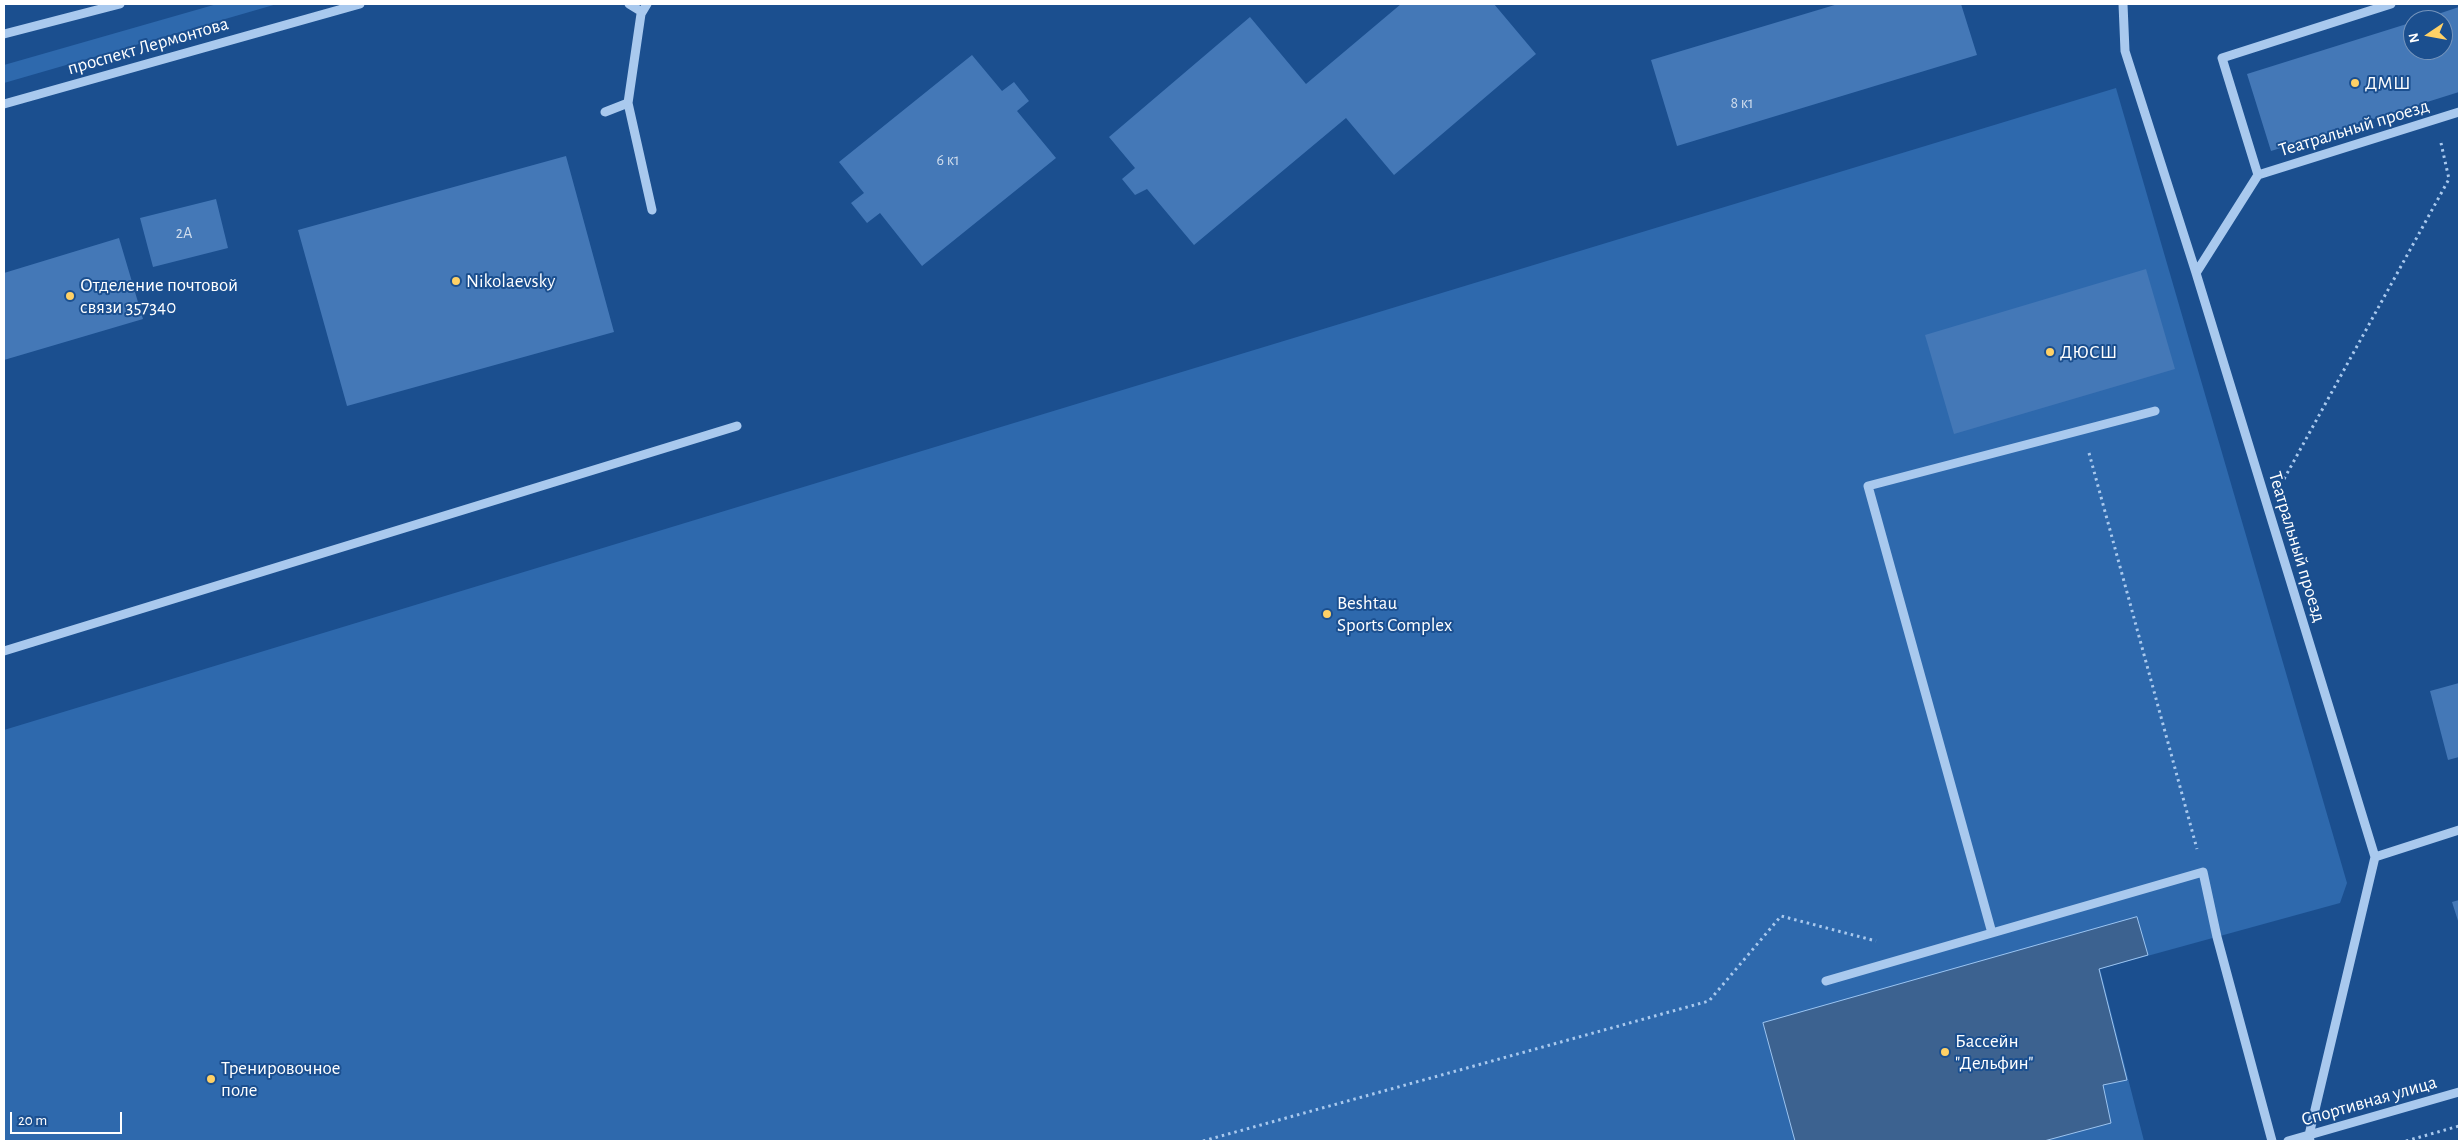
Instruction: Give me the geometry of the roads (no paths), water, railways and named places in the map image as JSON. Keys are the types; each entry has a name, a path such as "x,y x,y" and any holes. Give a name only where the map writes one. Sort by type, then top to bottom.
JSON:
{"street":[{"path":"4,34 120,4"},
{"name":"проспект Лермонтова","path":"4,104 360,4"},
{"path":"629,4 642,12"},
{"path":"647,4 642,12 628,104 652,210"},
{"name":"Театральный проезд","path":"2123,4 2125,51 2196,273 2375,857"},
{"name":"Театральный проезд","path":"2391,4 2222,58 2258,175 2459,112"},
{"path":"605,112 628,104"},
{"path":"2196,273 2258,175"},
{"path":"1992,933 1868,486 2155,411"},
{"path":"4,651 737,426"},
{"path":"2309,1138 2375,857 2459,830"},
{"path":"1826,981 2203,872 2217,937 2272,1141"},
{"name":"Спортивная улица","path":"2288,1141 2309,1138 2459,1092"}],"place":[{"name":"ДМШ","path":"2355,83"},
{"name":"Nikolaevsky","path":"456,281"},
{"name":"Отделение почтовой связи 357340","path":"70,296"},
{"name":"ДЮСШ","path":"2050,352"},
{"name":"Beshtau Sports Complex","path":"1327,614"},
{"name":"Бассейн \"Дельфин\"","path":"1945,1052"},
{"name":"Тренировочное поле","path":"211,1079"}]}
